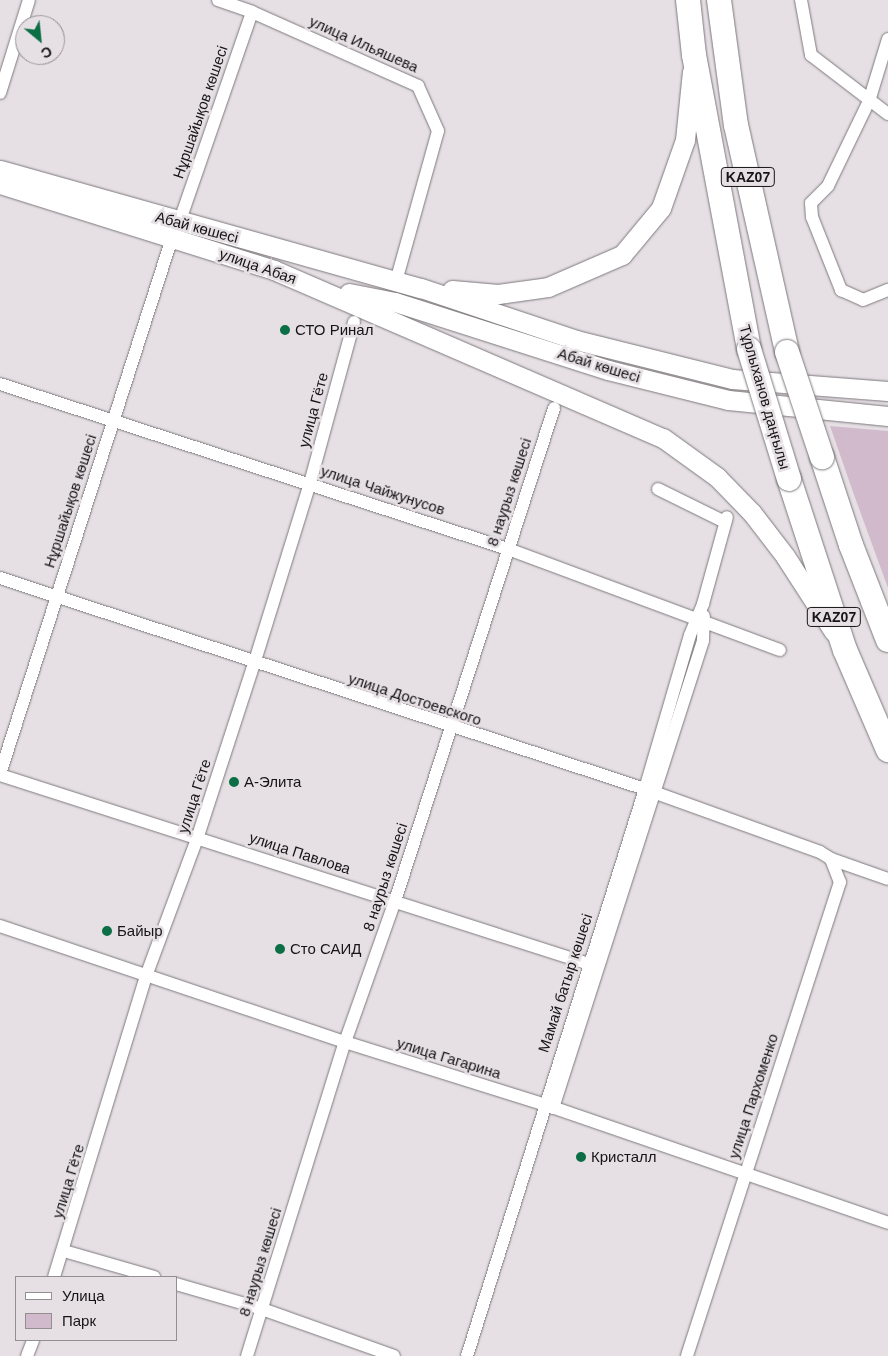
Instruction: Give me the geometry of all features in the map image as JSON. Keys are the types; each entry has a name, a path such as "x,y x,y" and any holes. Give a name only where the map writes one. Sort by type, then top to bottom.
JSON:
{"highway":[{"name":"Тұрлыханов даңғылы","path":"688,0 694,55 748,350 845,650 888,750"},
{"name":"KAZ07","path":"719,0 736,125 787,352 851,545 888,640"}],"main road":[{"path":"421,288 498,294 548,287 622,255 661,208 685,140 694,55"},
{"name":"Абай көшесі","path":"0,170 175,230"},
{"name":"Абай көшесі","path":"0,184 175,230 396,281 576,340 732,379 888,391"},
{"name":"улица Абая","path":"175,230 316,287"},
{"path":"316,287 663,438 717,477 752,513 785,556 845,650"},
{"name":"Абай көшесі","path":"316,287 395,302 608,370 728,400 888,416"},
{"path":"851,545 888,609"}],"street":[{"path":"0,93 29,0"},
{"name":"улица Ильяшева","path":"218,0 252,12 418,86 438,131 396,281"},
{"path":"801,0 811,55 888,114"},
{"name":"Нұршайықов көшесі","path":"0,775 175,230 252,12"},
{"path":"888,39 869,101 828,186 811,203 812,217 842,290 863,300 888,290"},
{"name":"улица Гёте","path":"54,1276 64,1251 146,976 198,836 254,664 310,484 354,322"},
{"name":"улица Чайжунусов","path":"0,384 113,419 508,549 780,650"},
{"name":"8 наурыз көшесі","path":"247,1356 345,1042 395,901 554,408"},
{"name":"Мамай батыр көшесі","path":"467,1356 650,791 700,621 726,519 658,489"},
{"name":"улица Достоевского","path":"0,578 254,664 650,791 820,852 831,859"},
{"name":"улица Павлова","path":"0,775 198,836 588,964"},
{"name":"Мамай батыр көшесі","path":"548,1106 588,964 650,791"},
{"path":"831,859 888,879"},
{"name":"улица Пархоменко","path":"687,1356 840,882 831,859"},
{"name":"улица Гагарина","path":"0,926 345,1042 548,1106 888,1223"},
{"path":"64,1251 151,1276"},
{"path":"178,1285 262,1309 394,1356"},
{"path":"27,1356 33,1341"}],"green space":[{"path":"830,426 888,431 888,588 853,492"}],"place":[{"name":"СТО Ринал","path":"285,330"},
{"name":"А-Элита","path":"234,782"},
{"name":"Байыр","path":"107,931"},
{"name":"Сто САИД","path":"280,949"},
{"name":"Кристалл","path":"581,1157"}]}
